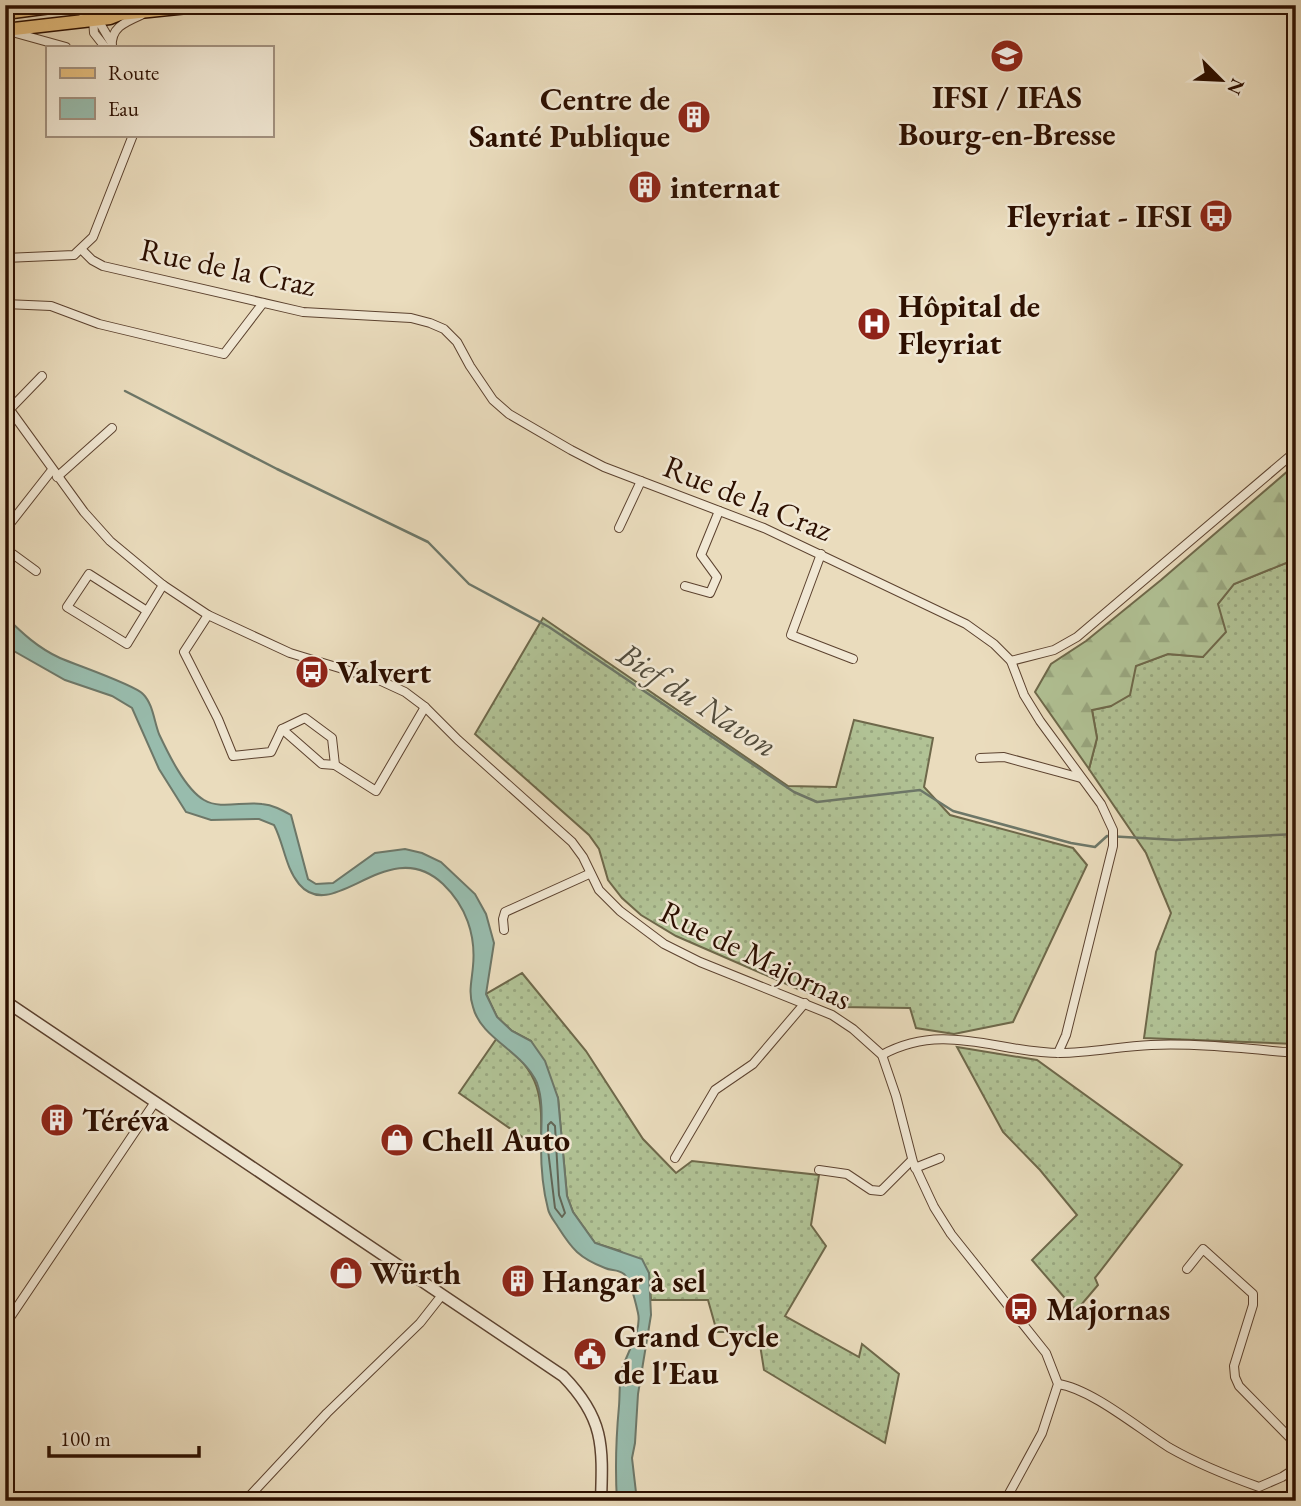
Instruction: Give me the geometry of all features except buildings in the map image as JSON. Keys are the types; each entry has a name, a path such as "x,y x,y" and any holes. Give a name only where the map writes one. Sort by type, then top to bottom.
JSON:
{"main road":[{"path":"5,13 68,5"},
{"path":"5,30 206,5"}],"street":[{"path":"68,5 93,19"},
{"path":"120,5 103,9 93,19 94,33 109,46 117,28 150,11"},
{"path":"5,30 62,46"},
{"path":"5,258 74,255 82,250 93,237 133,136"},
{"name":"Rue de la Craz","path":"82,250 103,266 303,312 411,318 444,329 457,342 493,400 509,414 604,467 719,510 821,554 966,624 994,644 1011,661 1024,695 1101,804 1113,830 1113,846 1066,1035 1058,1053"},
{"path":"5,304 51,306 99,324 224,354 263,303"},
{"path":"8,406 42,376"},
{"name":"Rue de Majornas","path":"8,406 54,474 84,512 110,541 163,585 208,615 290,653 379,680 405,692 572,842 583,857 599,890 620,911 664,944 842,1021 882,1055"},
{"path":"5,530 54,474 112,428"},
{"path":"1011,661 1054,650 1077,637 1296,451"},
{"path":"619,528 641,481"},
{"path":"685,586 710,593 717,577 701,555 719,510"},
{"path":"5,543 10,552 36,571"},
{"path":"821,554 791,635 853,659"},
{"path":"147,611 89,574 67,607 127,644 163,585"},
{"path":"208,615 184,652 233,755 271,752 282,729 305,718 332,738 335,765"},
{"path":"282,729 322,764 335,765 376,791 425,708"},
{"path":"980,758 1004,757 1081,778"},
{"path":"504,930 505,912 589,874"},
{"path":"5,1001 563,1376 581,1394 596,1422 601,1440 601,1501"},
{"path":"675,1158 715,1090 753,1064 805,1003"},
{"path":"1005,1501 1042,1433 1058,1384 1046,1353 951,1234 934,1207 914,1164 882,1055 917,1041 961,1040 1058,1053 1152,1045 1296,1053"},
{"path":"5,1325 155,1102"},
{"path":"819,1170 847,1174 871,1190 881,1191 914,1164 940,1158"},
{"path":"1187,1269 1203,1249 1252,1294 1253,1305 1234,1366 1235,1377 1239,1386 1296,1444"},
{"path":"245,1501 327,1413 420,1323 442,1295"},
{"path":"1058,1384 1080,1390 1172,1449 1217,1472 1259,1487 1296,1468"}],"green space":[{"path":"1296,464 1296,559 1234,584 1218,604 1226,632 1203,657 1168,654 1136,666 1130,695 1111,706 1092,710 1097,738 1089,769 1035,692 1051,664 1086,641 1161,580"},
{"path":"1296,559 1296,1044 1144,1038 1156,952 1171,913 1146,853 1089,769 1097,738 1092,710 1111,706 1135,666 1168,654 1203,657 1218,604 1234,584"},
{"path":"543,618 788,786 836,787 854,720 933,738 924,787 950,815 1073,848 1087,865 1013,1022 954,1034 916,1028 910,1008 839,1007 676,936 641,915 622,898 608,880 599,849 589,835 475,734"},
{"path":"522,973 586,1051 643,1139 676,1173 692,1161 819,1175 811,1225 826,1246 785,1316 859,1357 862,1344 899,1374 885,1443 764,1370 758,1332 717,1332 708,1300 651,1300 649,1273 620,1251 595,1243 573,1212 567,1196 558,1098 531,1041 512,1031 497,1017 486,994"},
{"path":"497,1038 523,1063 537,1087 541,1114 541,1150 459,1093"},
{"path":"957,1047 1037,1060 1182,1165 1095,1278 1098,1285 1076,1311 1032,1260 1077,1215 1040,1170 1003,1132"}],"water":[{"path":"5,616 31,640 52,654 117,680 143,694 172,760 190,788 204,800 225,805 255,803 277,808 291,815 308,879 316,884 333,883 375,853 405,849 441,862 475,894 486,914 494,943 486,994 497,1017 512,1031 531,1041 545,1061 558,1098 567,1196 573,1212 595,1243 642,1259 649,1273 651,1315 638,1394 632,1458 637,1501 617,1501 616,1477 620,1378 639,1320 634,1298 624,1274 596,1264 577,1252 550,1214 542,1169 542,1114 537,1083 522,1062 493,1037 477,1018 471,996 473,943 468,922 458,902 443,884 422,871 402,868 382,872 329,894 313,894 294,877 274,825 259,819 211,820 186,812 159,769 132,708 112,696 65,680 12,650 5,644"}],"waterway":[{"name":"Bief du Navon","path":"125,391 428,542 469,584 549,627 794,792 817,802 920,790 953,811 1095,847 1107,836 1176,840 1296,834"}],"place":[{"name":"IFSI / IFAS Bourg-en-Bresse","path":"1007,56"},
{"name":"Centre de Santé Publique","path":"694,117"},
{"name":"internat","path":"645,187"},
{"name":"Fleyriat - IFSI","path":"1216,216"},
{"name":"Hôpital de Fleyriat","path":"874,324"},
{"name":"Valvert","path":"312,672"},
{"name":"Téréva","path":"57,1120"},
{"name":"Chell Auto","path":"397,1140"},
{"name":"Würth","path":"346,1273"},
{"name":"Hangar à sel","path":"518,1281"},
{"name":"Majornas","path":"1021,1309"},
{"name":"Grand Cycle de l'Eau","path":"590,1354"}]}
